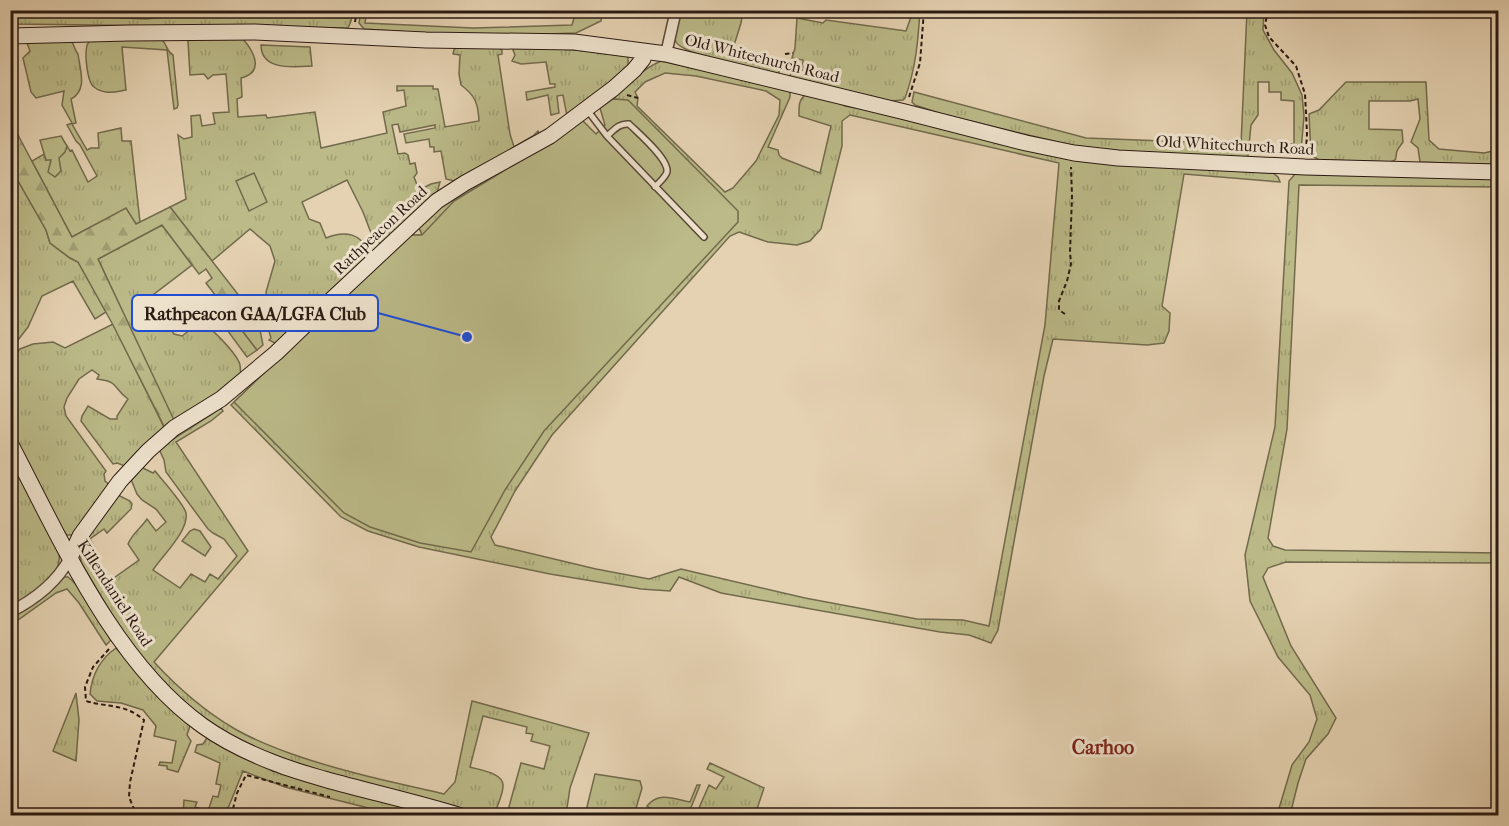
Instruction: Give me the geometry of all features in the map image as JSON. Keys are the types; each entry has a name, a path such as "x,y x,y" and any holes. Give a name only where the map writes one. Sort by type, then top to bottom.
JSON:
{"street":[{"path":"666,54 676,10"},
{"name":"Old Whitechurch Road","path":"10,36 255,32 426,40 574,42 666,54 1074,153 1118,158 1305,167 1498,172"},
{"name":"Rathpeacon Road","path":"10,612 34,598 66,566 80,537 120,481 148,451 174,428 221,399 276,353 437,201 543,140 586,109 634,70 643,59 644,51"},
{"name":"Killendaniel Road","path":"10,443 86,587 127,649 163,692 204,727 273,763 461,816"}],"lane":[{"path":"586,109 607,136 704,237"},
{"path":"607,136 623,123 628,124 664,160 667,168 666,175 655,187"}],"path":[{"path":"909,98 920,63 924,10"},
{"path":"1268,10 1265,25 1269,37 1296,66 1305,94 1306,143"},
{"path":"785,54 793,53"},
{"path":"1065,314 1059,310 1059,301 1071,264 1071,165"},
{"path":"109,648 93,667 85,687 86,701 115,705 135,712 144,720 130,782 129,797 137,816"},
{"path":"231,816 237,793 246,775 331,797"}],"green space":[{"path":"367,10 365,23 473,28 572,25 576,11 603,11 601,21 576,33 518,35 364,29 359,23 361,11"},
{"path":"349,11 353,11 348,28 14,24 10,13 146,19 195,14 348,18"},
{"path":"682,11 743,11 730,58 779,70 779,74 724,62 682,47 676,42 674,34"},
{"path":"912,11 920,11 917,44 912,76 903,100 890,101 790,77 791,71 802,73 803,60 792,58 797,18 823,23 826,20 906,31"},
{"path":"1247,11 1264,11 1263,30 1274,50 1292,73 1302,95 1304,116 1301,151 1298,153 1285,153 1286,144 1294,144 1294,101 1281,100 1281,92 1269,92 1269,82 1258,82 1258,115 1251,125 1248,156 1239,158 1074,146 942,114 912,102 914,92 1086,138 1241,144"},
{"path":"192,38 242,38 253,55 255,66 253,71 241,78 242,97 237,99 238,117 266,115 267,118 315,112 321,148 387,133 383,112 406,106 404,90 397,91 397,86 433,86 433,89 438,89 445,127 479,121 475,101 461,85 460,55 453,54 454,50 457,47 500,48 502,54 498,55 514,147 538,131 540,135 454,181 446,179 441,151 434,152 434,147 430,147 429,139 406,143 404,134 435,128 435,125 400,132 398,124 392,125 398,154 405,153 408,155 410,164 415,163 417,173 414,177 419,190 440,182 439,193 382,245 373,238 347,180 302,202 309,219 320,223 326,238 340,234 352,235 367,247 370,254 275,343 269,340 271,338 268,328 266,292 275,261 270,246 250,229 212,261 170,207 186,199 178,135 184,139 192,137 191,116 200,115 202,126 215,124 213,113 229,112 226,74 213,75 208,79 204,74 190,75 188,41"},
{"path":"94,40 162,40 173,55 177,108 174,109 167,50 122,47 126,90 105,92 94,87 88,72 87,45"},
{"path":"28,41 71,41 78,54 82,79 80,90 71,99 76,123 72,124 87,150 99,148 98,133 121,128 122,141 131,141 140,222 136,224 126,209 72,237 32,161 44,154 46,160 59,156 67,146 70,151 72,150 88,182 97,176 67,125 72,123 62,105 64,91 36,98 31,92 23,58 30,51"},
{"path":"261,45 310,47 312,66 288,67 272,63 262,53"},
{"path":"515,47 618,53 628,57 628,67 625,72 567,116 563,95 557,96 559,113 551,115 548,95 527,100 526,92 555,87 555,84 550,84 546,62 521,64 512,61"},
{"path":"661,61 783,88 790,92 790,97 768,147 778,150 782,158 820,173 831,126 799,116 799,106 807,94 845,106 879,112 1002,144 1236,171 1273,173 1278,177 1280,182 1184,174 1162,306 1170,313 1169,331 1164,343 1147,345 1053,339 1044,376 998,630 991,643 969,635 940,632 721,593 679,577 670,591 641,589 550,574 419,547 368,531 341,517 231,405 408,235 422,235 419,228 431,211 526,155 462,492 622,100 613,99 647,68","holes":["665,73 696,76 766,91 780,100 779,115 756,161 733,188 725,192 637,106 638,98 635,92 645,82","850,115 1059,163 1045,325 989,626 963,620 917,619 805,598 681,569 649,579 495,545 491,537 515,491 552,435 730,236 739,232 768,242 797,245 810,241 821,229 842,146 842,121"]},
{"path":"1346,82 1426,82 1429,140 1439,149 1484,153 1498,150 1498,165 1420,162 1418,148 1411,142 1420,119 1418,99 1369,101 1369,129 1402,130 1403,142 1394,160 1390,162 1319,160 1311,155 1309,114 1319,110"},
{"path":"613,99 628,100 738,211 738,222 544,431 505,490 471,552 420,543 370,527 344,513 234,402 408,235 422,235 454,201 582,120 596,134 605,125 600,108"},
{"path":"10,124 12,136 18,135 72,237 126,208 136,224 170,207 258,320 263,345 257,350 206,283 212,278 206,269 199,274 162,225 98,259 174,420 165,428 78,262 50,243 46,230 11,171"},
{"path":"61,136 67,146 59,158 61,171 55,177 48,172 51,160 46,160 40,140"},
{"path":"11,171 46,230 50,243 78,262 106,312 95,319 73,281 42,296 28,327 11,349"},
{"path":"254,173 267,202 249,211 236,181"},
{"path":"1296,173 1498,179 1498,187 1299,185 1287,429 1268,538 1273,546 1285,550 1498,553 1498,563 1286,562 1268,568 1263,577 1291,646 1336,718 1328,734 1306,759 1290,815 1277,815 1292,765 1309,742 1317,719 1310,695 1278,657 1250,601 1245,555 1275,427 1289,181"},
{"path":"162,225 192,265 149,298 174,334 182,336 200,325 212,330 237,358 241,376 125,466 113,464 81,421 88,406 110,419 117,419 128,399 113,383 97,379 99,375 92,370 79,379 67,398 64,407 66,416 106,471 105,481 111,486 73,535 67,535 62,531 11,430 10,360 20,349 33,344 53,342 65,348 113,324 164,427 173,420 98,259"},
{"path":"218,299 257,350 247,357 219,319"},
{"path":"221,408 223,411 211,421 176,442 248,551 154,662 202,707 241,733 289,753 327,765 444,794 455,782 472,701 589,733 570,788 566,815 507,815 521,763 544,769 550,746 531,741 533,734 526,733 527,727 483,716 470,767 496,775 503,786 496,811 485,815 326,773 287,761 250,745 214,726 181,701 143,659 122,630 81,562 80,547 116,494 130,501 131,509 107,533 104,529 90,539 94,546 89,549 95,558 90,564 97,572 102,572 108,582 139,560 128,544 132,537 147,519 156,531 166,522 156,509 137,494 130,477 141,467 153,473 155,471 186,513 186,520 179,535 153,570 180,588 191,574 205,582 210,574 218,579 237,556 224,539 208,529 166,472 159,449"},
{"path":"10,458 59,554 59,563 50,579 35,592 11,607 11,539 15,526 11,517"},
{"path":"194,529 200,531 211,547 205,556 182,541"},
{"path":"64,577 74,582 91,606 111,640 106,645 79,603 67,589 56,593 11,625 11,618 39,600"},
{"path":"116,648 159,696 190,726 187,735 191,741 178,772 167,769 167,766 159,765 160,762 172,763 176,741 154,736 156,726 143,710 121,703 97,701 90,694 98,668 105,657"},
{"path":"76,693 79,720 76,761 53,751"},
{"path":"207,738 439,815 396,815 285,787 243,771 223,815 183,816 184,800 197,802 195,807 208,811 213,796 218,797 221,785 216,784 220,763 195,752 197,745 203,744"},
{"path":"710,763 764,788 755,815 713,815 699,808 709,785 716,789 724,777 707,769"},
{"path":"595,774 640,781 642,788 634,815 585,815"},
{"path":"697,785 700,785 688,815 656,815 647,806 662,797 690,802"}],"place":[{"name":"Rathpeacon GAA/LGFA Club","path":"467,337"}],"district":[{"name":"Carhoo","path":"1103,747"}]}
